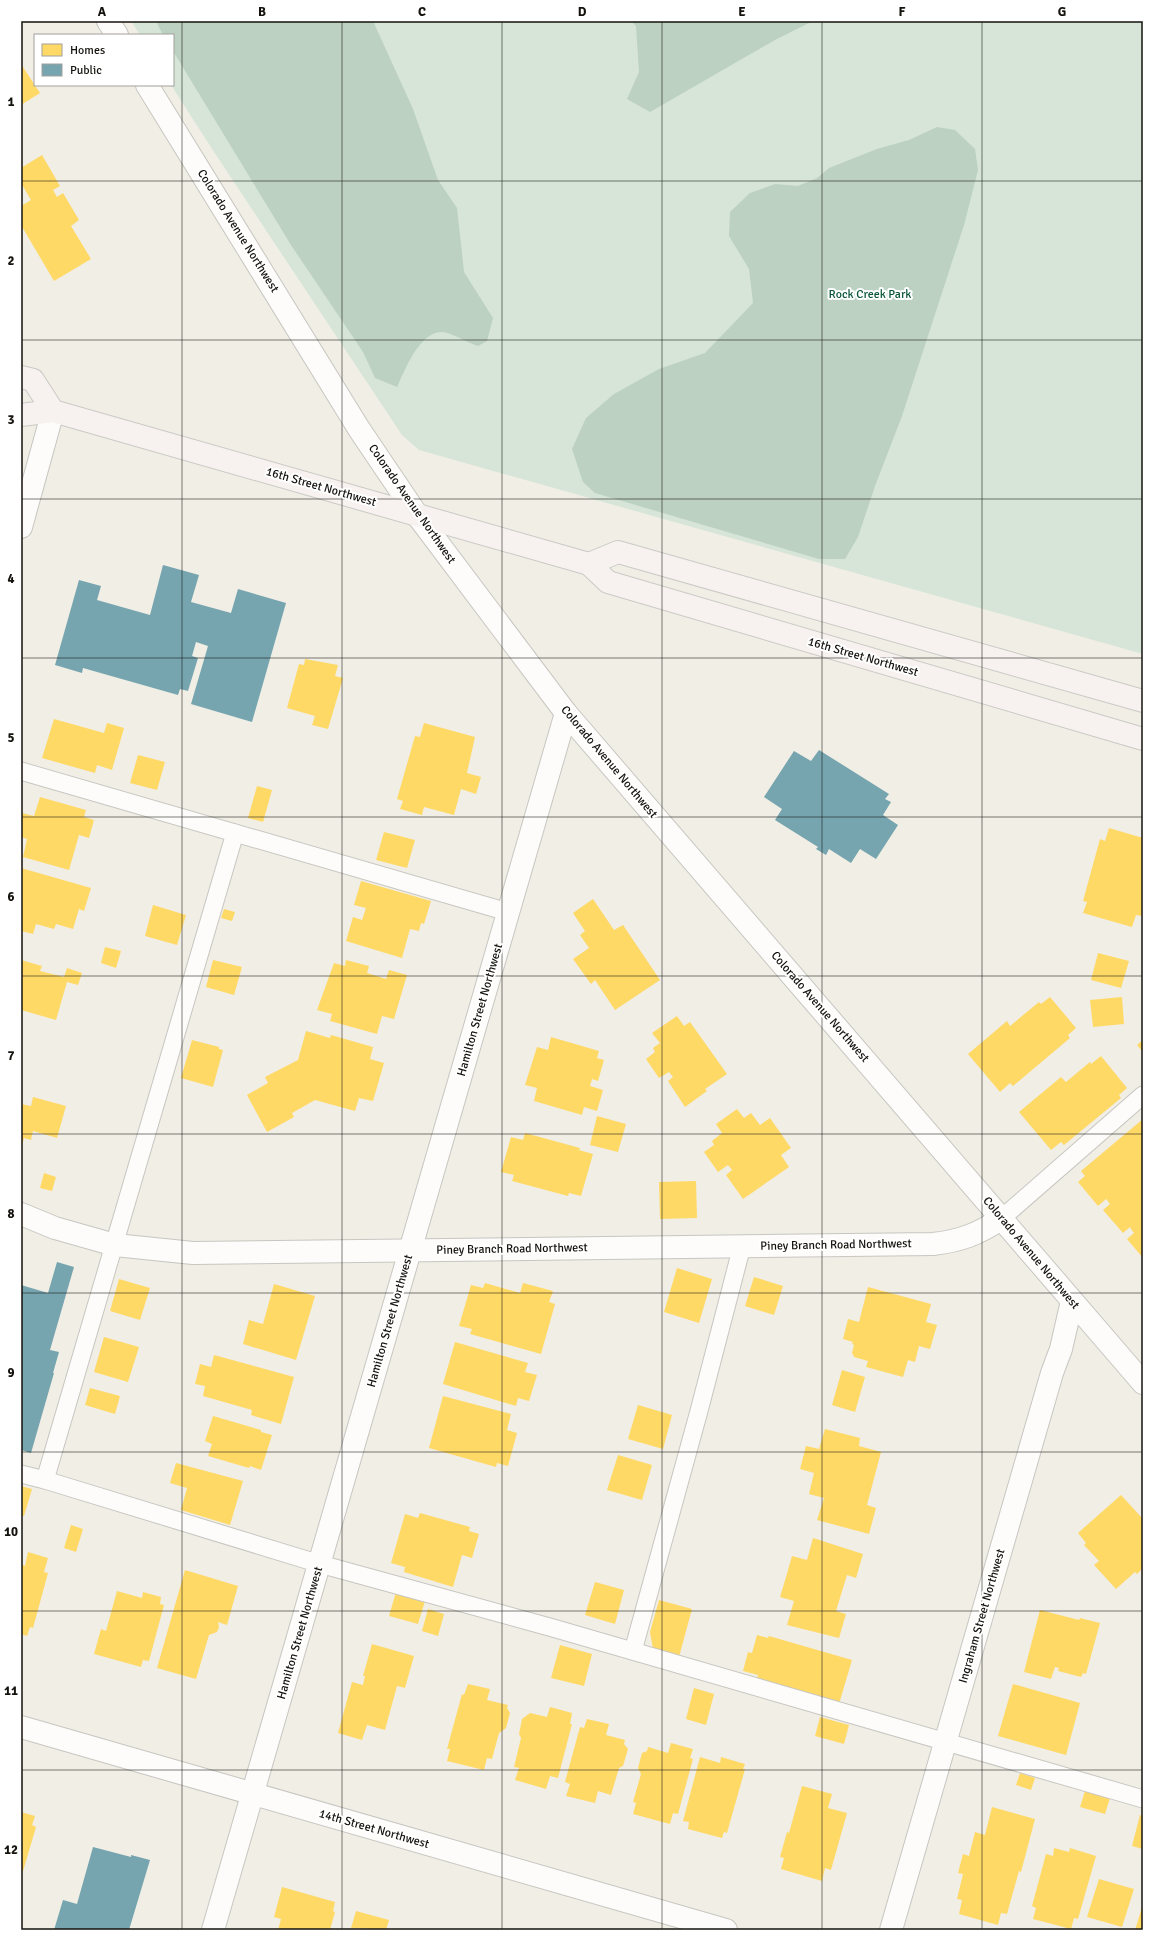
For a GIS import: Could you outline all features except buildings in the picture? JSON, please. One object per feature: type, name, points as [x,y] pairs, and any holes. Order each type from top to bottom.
[{"type":"main road","points":[[21,377],[33,380],[53,411]]},
{"type":"main road","name":"16th Street Northwest","points":[[21,415],[53,411],[589,564],[608,582],[1143,739]]},
{"type":"main road","points":[[589,564],[618,552],[1143,701]]},
{"type":"street","points":[[108,21],[116,34]]},
{"type":"street","name":"Colorado Avenue Northwest","points":[[149,86],[362,433],[417,515],[566,713],[1143,1383]]},
{"type":"street","points":[[21,527],[53,411]]},
{"type":"street","name":"Hamilton Street Northwest","points":[[214,1930],[566,713]]},
{"type":"street","name":"Piney Branch Road Northwest","points":[[21,1214],[55,1228],[115,1245],[193,1253],[948,1243],[976,1235],[1002,1218]]},
{"type":"street","name":"Ingraham Street Northwest","points":[[891,1930],[1052,1373],[1062,1350],[1072,1301]]},
{"type":"street","name":"14th Street Northwest","points":[[21,1727],[726,1930]]},
{"type":"lane","points":[[21,771],[508,912]]},
{"type":"lane","points":[[45,1480],[236,833]]},
{"type":"lane","points":[[1002,1218],[1143,1095]]},
{"type":"lane","points":[[633,1651],[709,1374],[742,1246]]},
{"type":"lane","points":[[21,1474],[320,1564],[946,1740],[1143,1799]]},
{"type":"green space","name":"Rock Creek Park","points":[[131,21],[1143,21],[1143,654],[419,450],[402,435],[172,86],[174,86],[174,34],[139,34]]},
{"type":"green space","points":[[156,21],[373,21],[413,109],[438,180],[457,208],[464,272],[493,318],[487,341],[478,346],[447,333],[435,333],[427,337],[414,352],[397,387],[375,378],[363,352],[291,245],[174,53],[174,34],[162,34]]},
{"type":"green space","points":[[631,21],[813,21],[775,40],[650,112],[627,99],[639,72],[636,26]]},
{"type":"green space","points":[[937,127],[955,130],[975,149],[978,170],[964,225],[902,416],[875,486],[858,537],[845,559],[819,559],[595,493],[583,482],[572,449],[586,418],[614,394],[659,369],[705,353],[753,303],[749,269],[729,236],[730,212],[750,193],[775,184],[798,186],[817,178],[829,168],[877,149],[909,140]]}]
